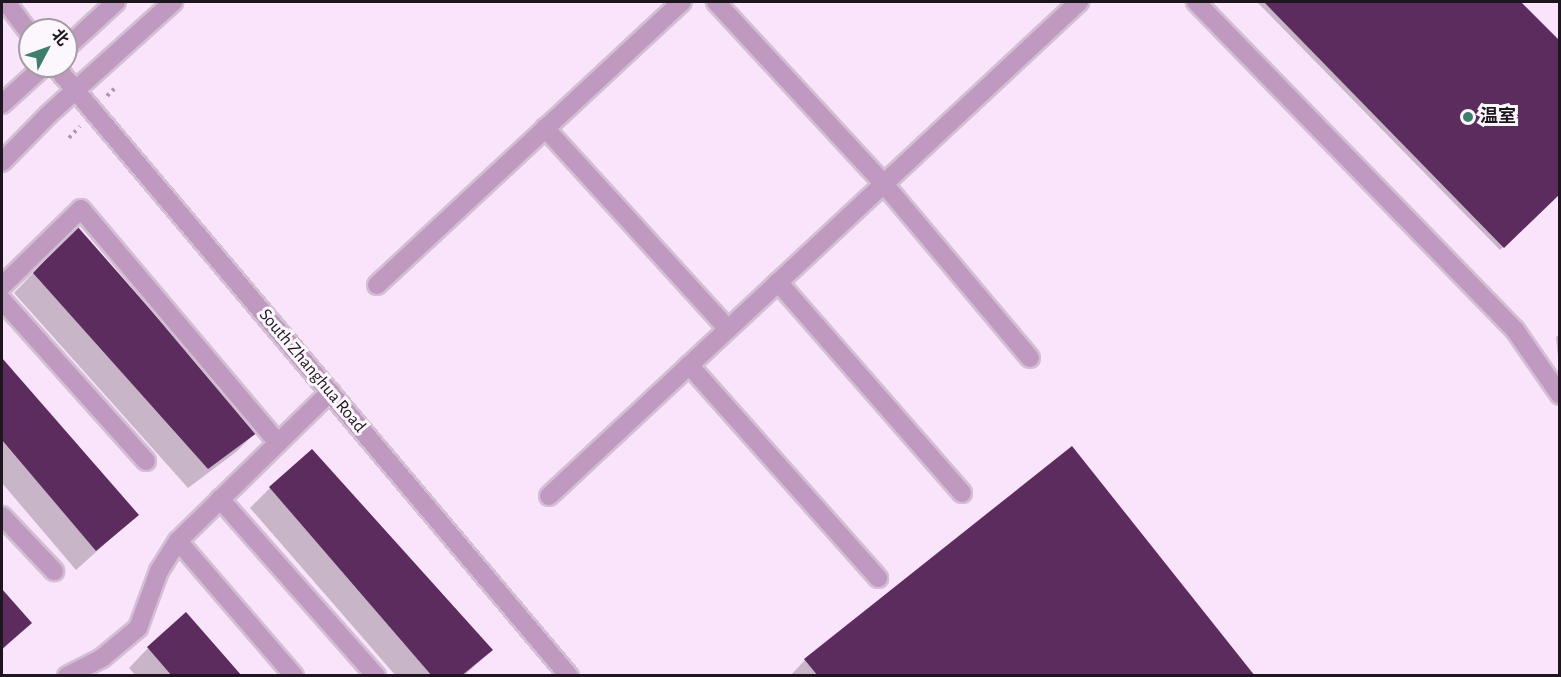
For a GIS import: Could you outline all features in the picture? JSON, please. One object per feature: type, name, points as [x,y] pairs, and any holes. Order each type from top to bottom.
[{"type":"street","points":[[6,2],[18,18]]},
{"type":"street","points":[[78,37],[116,2]]},
{"type":"street","points":[[2,162],[74,92],[173,2]]},
{"type":"street","points":[[377,285],[682,2]]},
{"type":"street","points":[[716,2],[884,184],[1030,358]]},
{"type":"street","points":[[1196,2],[1515,330],[1560,395]]},
{"type":"street","points":[[549,496],[884,184],[1072,4]]},
{"type":"street","points":[[2,104],[31,78]]},
{"type":"street","name":"South Zhanghua Road","points":[[63,78],[569,675]]},
{"type":"street","points":[[545,128],[728,329]]},
{"type":"street","points":[[2,286],[81,209],[278,443]]},
{"type":"street","points":[[778,282],[962,494]]},
{"type":"street","points":[[2,300],[146,461]]},
{"type":"street","points":[[689,365],[878,578]]},
{"type":"street","points":[[67,675],[102,658],[138,628],[159,571],[178,542],[219,499],[330,392]]},
{"type":"street","points":[[219,499],[376,675]]},
{"type":"street","points":[[2,516],[54,571]]},
{"type":"street","points":[[178,542],[294,675]]},
{"type":"building","name":"温室","points":[[1264,2],[1521,2],[1560,41],[1560,194],[1504,248]]},
{"type":"building","points":[[77,226],[258,432],[208,469],[33,273]]},
{"type":"building","points":[[2,358],[139,515],[96,551],[2,440]]},
{"type":"building","points":[[1072,446],[1255,676],[818,676],[804,659]]},
{"type":"building","points":[[312,449],[493,650],[461,676],[432,676],[269,487]]},
{"type":"building","points":[[2,589],[32,623],[2,649]]},
{"type":"building","points":[[186,612],[242,676],[172,676],[147,647]]},
{"type":"place","name":"温室","points":[[1468,117]]}]
